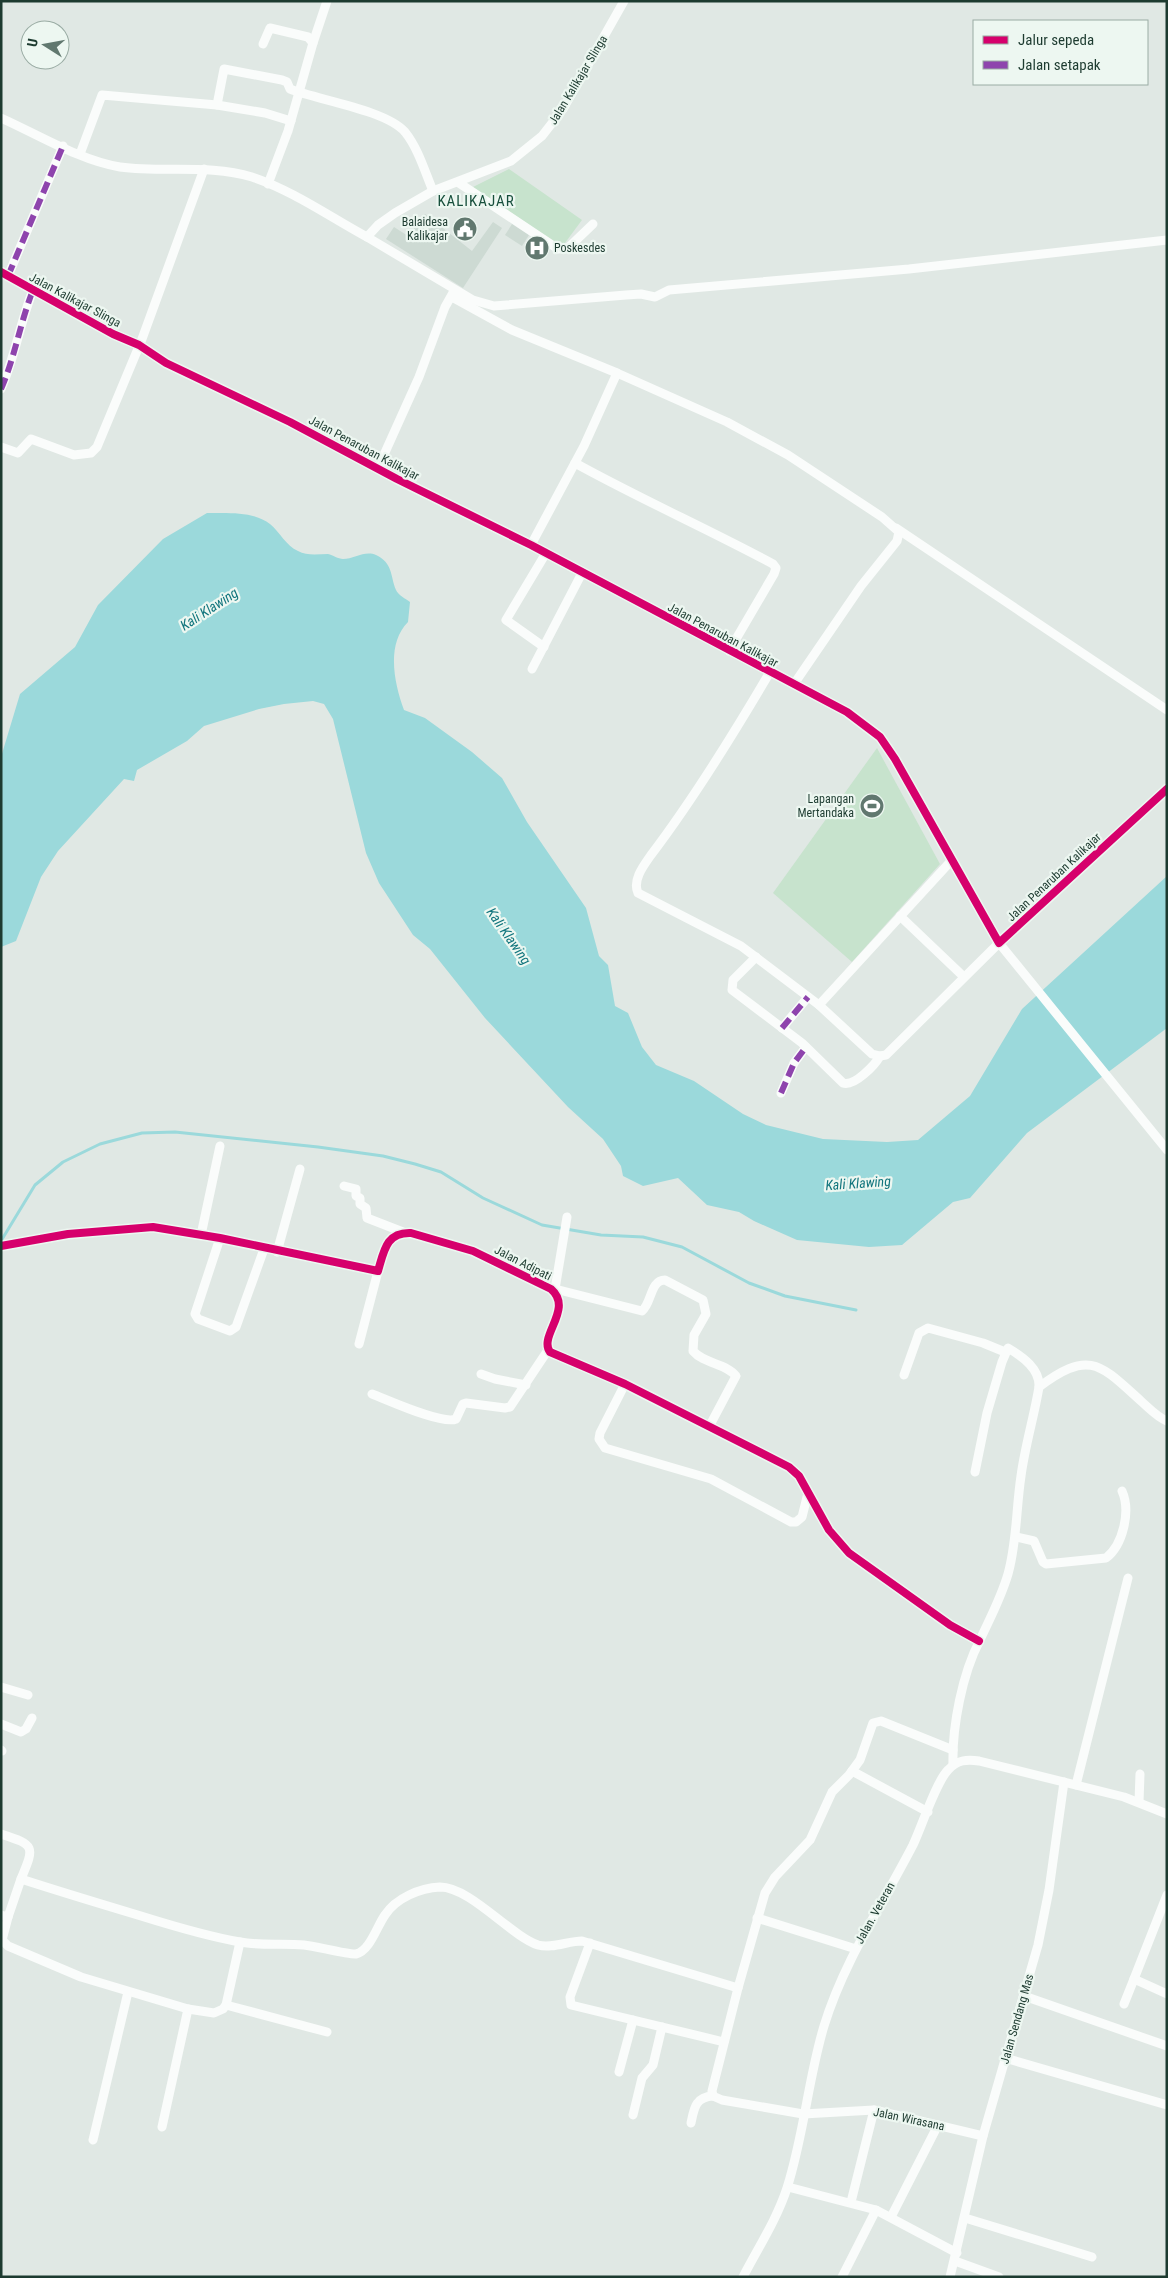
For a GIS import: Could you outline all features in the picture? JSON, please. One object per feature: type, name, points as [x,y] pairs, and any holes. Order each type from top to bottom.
[{"type":"street","points":[[268,184],[291,121],[313,43],[328,1]]},
{"type":"street","name":"Jalan Kalikajar Slinga","points":[[367,237],[378,225],[395,213],[433,191],[459,183],[511,161],[542,136],[563,109],[624,1]]},
{"type":"street","points":[[263,44],[270,28],[308,36],[313,43]]},
{"type":"street","points":[[217,105],[224,69],[282,80],[287,82],[290,89],[351,106],[394,123],[405,132],[433,191]]},
{"type":"street","points":[[80,154],[102,95],[217,105],[265,113],[291,121]]},
{"type":"street","points":[[1,118],[80,154],[107,164],[135,169],[238,174],[268,184],[367,237],[512,330],[689,403],[788,455],[1167,710]]},
{"type":"street","points":[[5,274],[63,146]]},
{"type":"street","points":[[1,448],[18,453],[31,439],[74,454],[91,453],[97,447],[139,345],[204,171]]},
{"type":"street","points":[[459,183],[558,249],[568,248],[593,224]]},
{"type":"street","points":[[454,293],[494,306],[641,294],[655,297],[669,290],[908,269],[1167,240]]},
{"type":"street","name":"Jalan Kalikajar Slinga","points":[[5,274],[113,334],[139,345]]},
{"type":"street","points":[[1,389],[12,360],[22,319],[33,290]]},
{"type":"street","points":[[378,468],[419,377],[445,307],[454,293]]},
{"type":"street","name":"Jalan Penaruban Kalikajar","points":[[139,345],[166,363],[290,422],[531,545],[847,712],[880,737],[895,759],[999,943],[1167,789]]},
{"type":"street","points":[[531,545],[575,463],[617,373]]},
{"type":"street","points":[[575,463],[773,564],[776,568],[774,574],[729,651]]},
{"type":"street","points":[[794,684],[861,586],[896,541],[899,536],[896,528]]},
{"type":"street","points":[[544,647],[506,620],[546,553]]},
{"type":"street","points":[[532,669],[582,573]]},
{"type":"street","points":[[770,672],[687,808],[645,864],[636,888],[643,896],[729,939],[756,957],[819,1005],[872,1054],[880,1056],[886,1055],[999,943],[1112,1085],[1167,1150]]},
{"type":"street","points":[[819,1005],[951,861]]},
{"type":"street","points":[[900,916],[964,977]]},
{"type":"street","points":[[756,957],[733,980],[732,990],[806,1047],[846,1084],[872,1068],[880,1056]]},
{"type":"street","points":[[782,1028],[808,997]]},
{"type":"street","points":[[781,1093],[794,1063],[806,1047]]},
{"type":"street","points":[[200,1234],[220,1146]]},
{"type":"street","points":[[277,1252],[300,1169]]},
{"type":"street","name":"Jalan Adipati","points":[[344,1186],[356,1189],[356,1196],[360,1198],[360,1204],[366,1208],[367,1218],[403,1232],[473,1252],[553,1289],[558,1298],[559,1305],[547,1345],[548,1350]]},
{"type":"street","points":[[567,1217],[553,1289],[642,1310],[659,1281],[666,1280],[702,1300],[706,1314],[694,1335],[693,1351],[702,1359],[732,1371],[736,1376],[709,1427]]},
{"type":"street","points":[[1,1246],[68,1234],[153,1227],[200,1234],[277,1252],[378,1271]]},
{"type":"street","points":[[359,1344],[378,1271],[390,1240],[396,1234],[403,1232]]},
{"type":"street","points":[[220,1238],[195,1314],[198,1319],[230,1331],[236,1327],[264,1249]]},
{"type":"street","points":[[904,1375],[919,1333],[928,1328],[983,1343],[1005,1352]]},
{"type":"street","points":[[975,1472],[987,1413],[1005,1352],[1009,1349],[1035,1369],[1040,1377],[1039,1387],[1021,1475],[1016,1536],[1001,1597],[979,1641],[960,1706],[953,1750],[954,1765],[965,1760],[979,1761],[1139,1802],[1167,1814]]},
{"type":"street","points":[[372,1394],[415,1411],[453,1421],[456,1420],[463,1404],[466,1403],[504,1408],[510,1407],[548,1350],[625,1384],[789,1467],[799,1476],[829,1530],[849,1552],[950,1625],[979,1641]]},
{"type":"street","points":[[1039,1387],[1067,1368],[1090,1365],[1107,1371],[1154,1414],[1167,1421]]},
{"type":"street","points":[[481,1374],[495,1379],[526,1385]]},
{"type":"street","points":[[625,1384],[600,1433],[599,1440],[605,1448],[711,1479],[791,1522],[796,1522],[802,1517],[808,1493]]},
{"type":"street","points":[[1016,1536],[1034,1540],[1043,1562],[1046,1564],[1106,1558],[1117,1544],[1123,1528],[1126,1502],[1122,1491]]},
{"type":"street","points":[[1076,1785],[1128,1578]]},
{"type":"street","points":[[1,1686],[28,1695]]},
{"type":"street","points":[[1,1724],[21,1732],[26,1729],[32,1718]]},
{"type":"street","points":[[691,2123],[696,2103],[700,2098],[713,2096],[713,2086],[738,1988],[757,1918],[769,1884],[810,1840],[832,1792],[860,1760],[871,1726],[878,1720],[953,1750]]},
{"type":"street","name":"Jalan. Veteran","points":[[744,2277],[780,2207],[788,2186],[824,2025],[856,1948],[912,1846],[941,1780],[954,1765]]},
{"type":"street","points":[[852,1771],[928,1812]]},
{"type":"street","points":[[1139,1802],[1140,1774]]},
{"type":"street","name":"Jalan Sendang Mas","points":[[950,2277],[984,2136],[1038,1945],[1050,1890],[1064,1782]]},
{"type":"street","points":[[1,1834],[21,1840],[31,1850],[31,1857],[5,1916],[2,1940],[8,1946],[81,1977],[128,1992],[214,2013],[223,2009],[226,2005],[240,1942]]},
{"type":"street","points":[[21,1878],[164,1923],[240,1942],[266,1945],[302,1944],[358,1954],[369,1942],[391,1907],[418,1891],[444,1887],[454,1890],[484,1908],[536,1944],[551,1946],[575,1941],[590,1943],[738,1988]]},
{"type":"street","points":[[1124,2004],[1167,1895]]},
{"type":"street","points":[[757,1918],[856,1948]]},
{"type":"street","points":[[590,1943],[570,1997],[570,2003],[574,2006],[724,2042]]},
{"type":"street","points":[[1134,1979],[1167,1994]]},
{"type":"street","points":[[93,2140],[128,1992]]},
{"type":"street","points":[[1024,1996],[1167,2046]]},
{"type":"street","points":[[226,2005],[327,2032]]},
{"type":"street","points":[[162,2127],[188,2008]]},
{"type":"street","points":[[619,2072],[633,2020]]},
{"type":"street","points":[[633,2115],[642,2078],[653,2065],[662,2027]]},
{"type":"street","points":[[1005,2058],[1167,2105]]},
{"type":"street","name":"Jalan Wirasana","points":[[713,2096],[722,2100],[803,2114],[874,2110],[984,2136]]},
{"type":"street","points":[[851,2202],[874,2110]]},
{"type":"street","points":[[891,2217],[938,2125]]},
{"type":"street","points":[[788,2186],[876,2210],[891,2217],[956,2257],[999,2277]]},
{"type":"street","points":[[842,2277],[876,2210]]},
{"type":"street","points":[[965,2218],[1092,2257]]},
{"type":"shaded area","points":[[425,214],[472,251],[493,222],[502,228],[463,288],[386,239],[394,227],[408,236]]},
{"type":"shaded area","points":[[512,224],[529,235],[522,246],[505,235]]},
{"type":"green space","points":[[509,169],[582,220],[562,247],[473,187]]},
{"type":"green space","name":"Lapangan Mertandaka","points":[[877,748],[940,864],[852,962],[773,893]]},
{"type":"water","name":"Kali Klawing","points":[[207,513],[240,514],[264,520],[274,527],[290,546],[305,554],[328,554],[343,559],[372,554],[385,562],[390,570],[397,592],[410,602],[408,622],[401,631],[394,652],[397,688],[404,710],[425,718],[472,752],[502,778],[527,822],[586,908],[599,956],[608,965],[615,1006],[628,1013],[642,1047],[656,1065],[694,1081],[743,1114],[766,1125],[823,1139],[887,1142],[918,1140],[970,1096],[1022,1009],[1167,876],[1167,1028],[1027,1133],[970,1198],[953,1202],[902,1245],[869,1247],[797,1240],[754,1221],[739,1212],[707,1205],[678,1178],[643,1186],[623,1176],[621,1166],[603,1139],[568,1107],[485,1018],[430,949],[413,935],[379,883],[366,853],[333,719],[324,704],[313,701],[259,709],[204,726],[187,741],[137,770],[134,781],[124,779],[58,851],[41,877],[16,941],[1,947],[1,757],[20,694],[75,647],[98,605],[163,539]]},
{"type":"waterway","points":[[1,1241],[35,1185],[63,1162],[100,1144],[142,1133],[175,1132],[318,1147],[383,1156],[415,1164],[441,1172],[483,1198],[542,1225],[601,1235],[643,1237],[682,1247],[749,1283],[785,1296],[856,1310]]},
{"type":"marked path","points":[[8,276],[63,146]]},
{"type":"marked path","points":[[1,389],[33,290]]},
{"type":"marked path","points":[[782,1028],[808,997]]},
{"type":"marked path","points":[[781,1093],[794,1063],[806,1047]]},
{"type":"cycle path","points":[[1,272],[113,334],[139,345],[166,363],[290,422],[397,479],[531,545],[847,712],[880,737],[895,759],[999,943],[1167,789]]},
{"type":"cycle path","points":[[1,1246],[68,1234],[153,1227],[220,1238],[378,1271],[387,1244],[391,1239],[403,1234],[411,1233],[473,1251],[551,1289],[557,1297],[559,1305],[558,1314],[548,1338],[550,1352],[625,1384],[789,1467],[799,1476],[829,1530],[849,1553],[950,1625],[979,1641]]},
{"type":"place","name":"Balaidesa Kalikajar","points":[[465,229]]},
{"type":"place","name":"Poskesdes","points":[[537,248]]},
{"type":"place","name":"Lapangan Mertandaka","points":[[872,806]]},
{"type":"district","name":"KALIKAJAR","points":[[476,201]]}]
